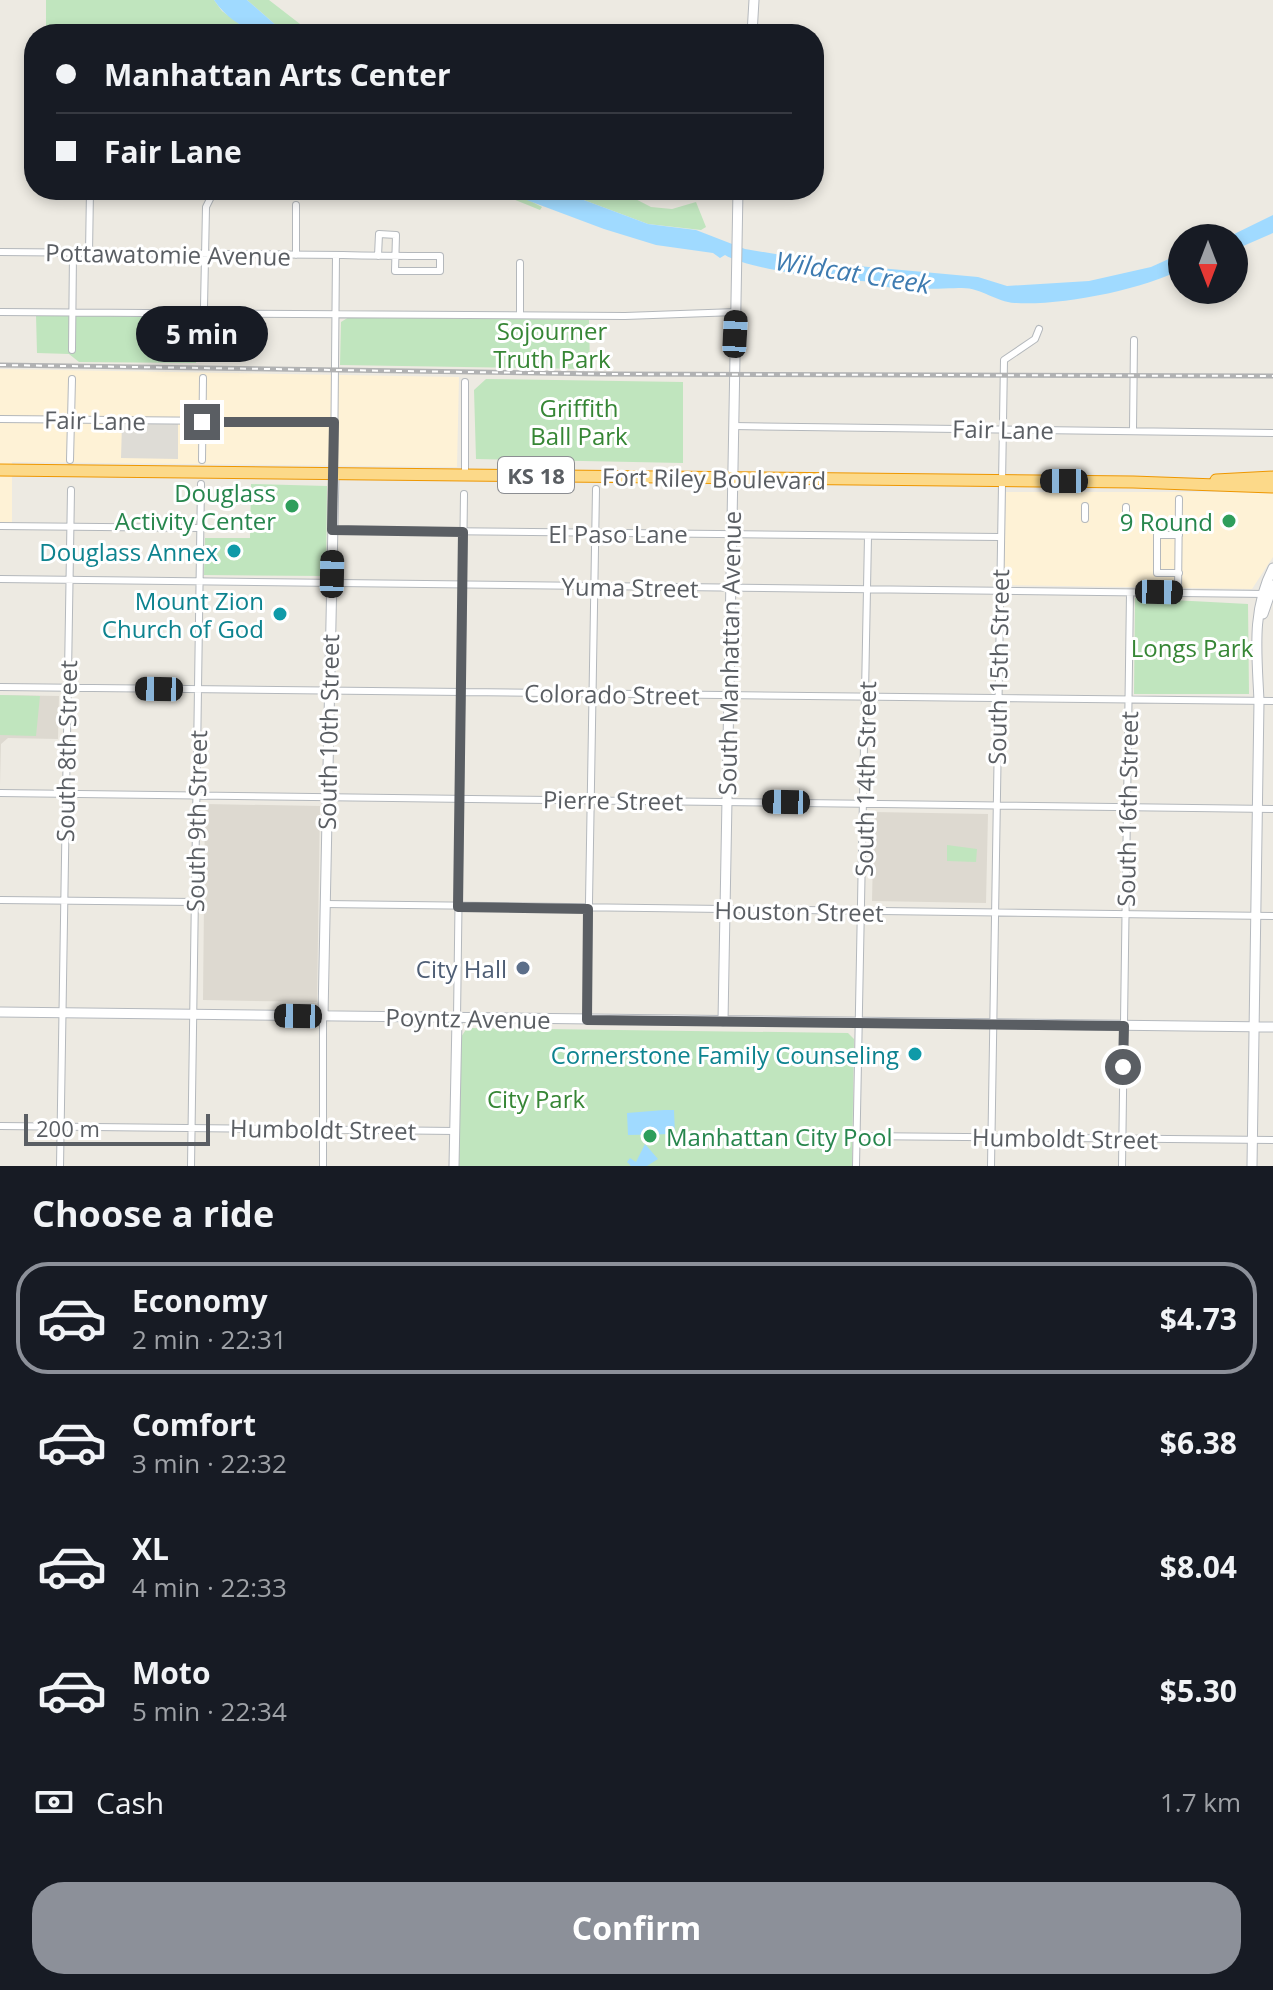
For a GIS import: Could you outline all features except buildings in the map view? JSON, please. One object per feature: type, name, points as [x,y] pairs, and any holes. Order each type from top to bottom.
[{"type":"highway","name":"Fort Riley Boulevard","points":[[0,470],[1187,483],[1273,487]]},
{"type":"highway","name":"Fort Riley Boulevard","points":[[1187,483],[1273,477]]},
{"type":"street","points":[[753,24],[754,0]]},
{"type":"street","points":[[89,253],[90,200]]},
{"type":"street","points":[[203,357],[206,207],[210,200]]},
{"type":"street","name":"South Manhattan Avenue","points":[[723,1021],[737,200]]},
{"type":"street","points":[[296,205],[296,255]]},
{"type":"street","points":[[378,256],[379,234],[396,235],[395,256]]},
{"type":"street","name":"Pottawatomie Avenue","points":[[0,252],[440,256],[440,271],[395,271],[395,256]]},
{"type":"street","points":[[72,350],[73,253]]},
{"type":"street","name":"South 10th Street","points":[[323,1016],[336,255]]},
{"type":"street","points":[[520,263],[520,315]]},
{"type":"street","points":[[0,312],[520,315],[736,312]]},
{"type":"street","name":"South 15th Street","points":[[991,1166],[1004,360],[1035,339],[1039,329]]},
{"type":"street","points":[[1133,430],[1134,340]]},
{"type":"street","points":[[202,460],[203,378]]},
{"type":"street","points":[[70,460],[72,379]]},
{"type":"street","points":[[465,382],[465,474]]},
{"type":"street","name":"Fair Lane","points":[[0,419],[334,422]]},
{"type":"street","name":"Fair Lane","points":[[733,426],[1273,433]]},
{"type":"street","name":"South 9th Street","points":[[191,1166],[201,484]]},
{"type":"street","points":[[587,1020],[596,489]]},
{"type":"street","name":"South 8th Street","points":[[60,1166],[71,490]]},
{"type":"street","points":[[454,1166],[464,494]]},
{"type":"street","points":[[1178,593],[1179,499]]},
{"type":"street","points":[[1085,506],[1085,519]]},
{"type":"street","points":[[1126,507],[1126,520]]},
{"type":"street","points":[[0,526],[201,528]]},
{"type":"street","name":"El Paso Lane","points":[[332,530],[999,537]]},
{"type":"street","points":[[1179,535],[1157,535],[1157,573],[1179,573]]},
{"type":"street","name":"South 14th Street","points":[[856,1166],[868,536]]},
{"type":"street","points":[[1252,1166],[1259,701],[1257,645],[1273,568]]},
{"type":"street","name":"Yuma Street","points":[[0,579],[1130,593],[1269,592]]},
{"type":"street","name":"South 16th Street","points":[[1122,1166],[1130,593]]},
{"type":"street","name":"Colorado Street","points":[[0,687],[1273,701]]},
{"type":"street","name":"Pierre Street","points":[[0,793],[1273,809]]},
{"type":"street","points":[[0,900],[195,902]]},
{"type":"street","name":"Houston Street","points":[[325,904],[1273,916]]},
{"type":"street","name":"Poyntz Avenue","points":[[0,1012],[1273,1027]]},
{"type":"street","points":[[323,1016],[323,1166]]},
{"type":"street","name":"Humboldt Street","points":[[0,1126],[455,1131]]},
{"type":"street","name":"Humboldt Street","points":[[858,1136],[1273,1140]]},
{"type":"shaded area","points":[[0,369],[459,377],[457,467],[12,462],[12,524],[0,524]]},
{"type":"shaded area","points":[[122,424],[178,424],[178,459],[121,458]]},
{"type":"shaded area","points":[[1006,492],[1273,492],[1273,557],[1252,589],[1004,585]]},
{"type":"shaded area","points":[[0,695],[59,696],[58,739],[8,738],[1,744],[0,785]]},
{"type":"shaded area","points":[[205,804],[320,806],[317,1002],[203,1000]]},
{"type":"shaded area","points":[[874,812],[988,814],[986,903],[872,901]]},
{"type":"green space","points":[[46,0],[214,0],[222,11],[240,24],[46,24]]},
{"type":"green space","points":[[247,0],[269,0],[300,24],[275,24]]},
{"type":"green space","points":[[516,200],[528,200],[542,207],[540,210]]},
{"type":"green space","points":[[584,200],[637,200],[651,207],[672,209],[696,202],[706,227],[701,230],[648,224]]},
{"type":"green space","points":[[36,315],[197,316],[196,363],[79,362],[69,354],[37,353]]},
{"type":"green space","name":"Sojourner Truth Park","points":[[349,317],[589,320],[590,369],[340,365],[341,322]]},
{"type":"green space","name":"Griffith Ball Park","points":[[486,379],[683,382],[683,463],[476,459],[474,390]]},
{"type":"green space","points":[[251,484],[327,486],[326,576],[204,575],[205,538],[250,538]]},
{"type":"green space","name":"Longs Park","points":[[1135,598],[1248,604],[1249,694],[1134,694]]},
{"type":"green space","points":[[0,695],[40,696],[36,736],[0,735]]},
{"type":"green space","points":[[947,845],[977,849],[976,862],[947,861]]},
{"type":"green space","name":"City Park","points":[[467,1028],[848,1033],[854,1039],[852,1166],[459,1166],[461,1037]]},
{"type":"water","points":[[214,0],[247,0],[275,24],[239,24]]},
{"type":"water","name":"Wildcat Creek","points":[[527,200],[584,200],[648,224],[696,230],[745,249],[836,264],[978,277],[1007,286],[1089,281],[1151,267],[1168,259],[1168,276],[1100,295],[1054,302],[1015,303],[969,289],[888,287],[871,281],[796,274],[753,265],[725,255],[720,258],[713,253],[656,245]]},
{"type":"water","points":[[1273,215],[1273,233],[1248,244],[1248,227]]},
{"type":"water","points":[[674,1110],[675,1134],[628,1135],[627,1113]]},
{"type":"water","points":[[645,1144],[658,1159],[647,1166],[631,1166],[627,1162],[630,1158],[636,1162]]},
{"type":"railway","points":[[0,365],[603,374],[1273,376]]},
{"type":"place","name":"Douglass Activity Center","points":[[292,506]]},
{"type":"place","name":"9 Round","points":[[1229,521]]},
{"type":"place","name":"Douglass Annex","points":[[234,551]]},
{"type":"place","name":"Mount Zion Church of God","points":[[280,614]]},
{"type":"place","name":"City Hall","points":[[523,968]]},
{"type":"place","name":"Cornerstone Family Counseling","points":[[915,1054]]},
{"type":"place","name":"Manhattan City Pool","points":[[650,1136]]},
{"type":"route","points":[[202,422],[334,422],[332,530],[463,532],[458,907],[588,909],[587,1020],[1124,1026],[1123,1067]]}]
